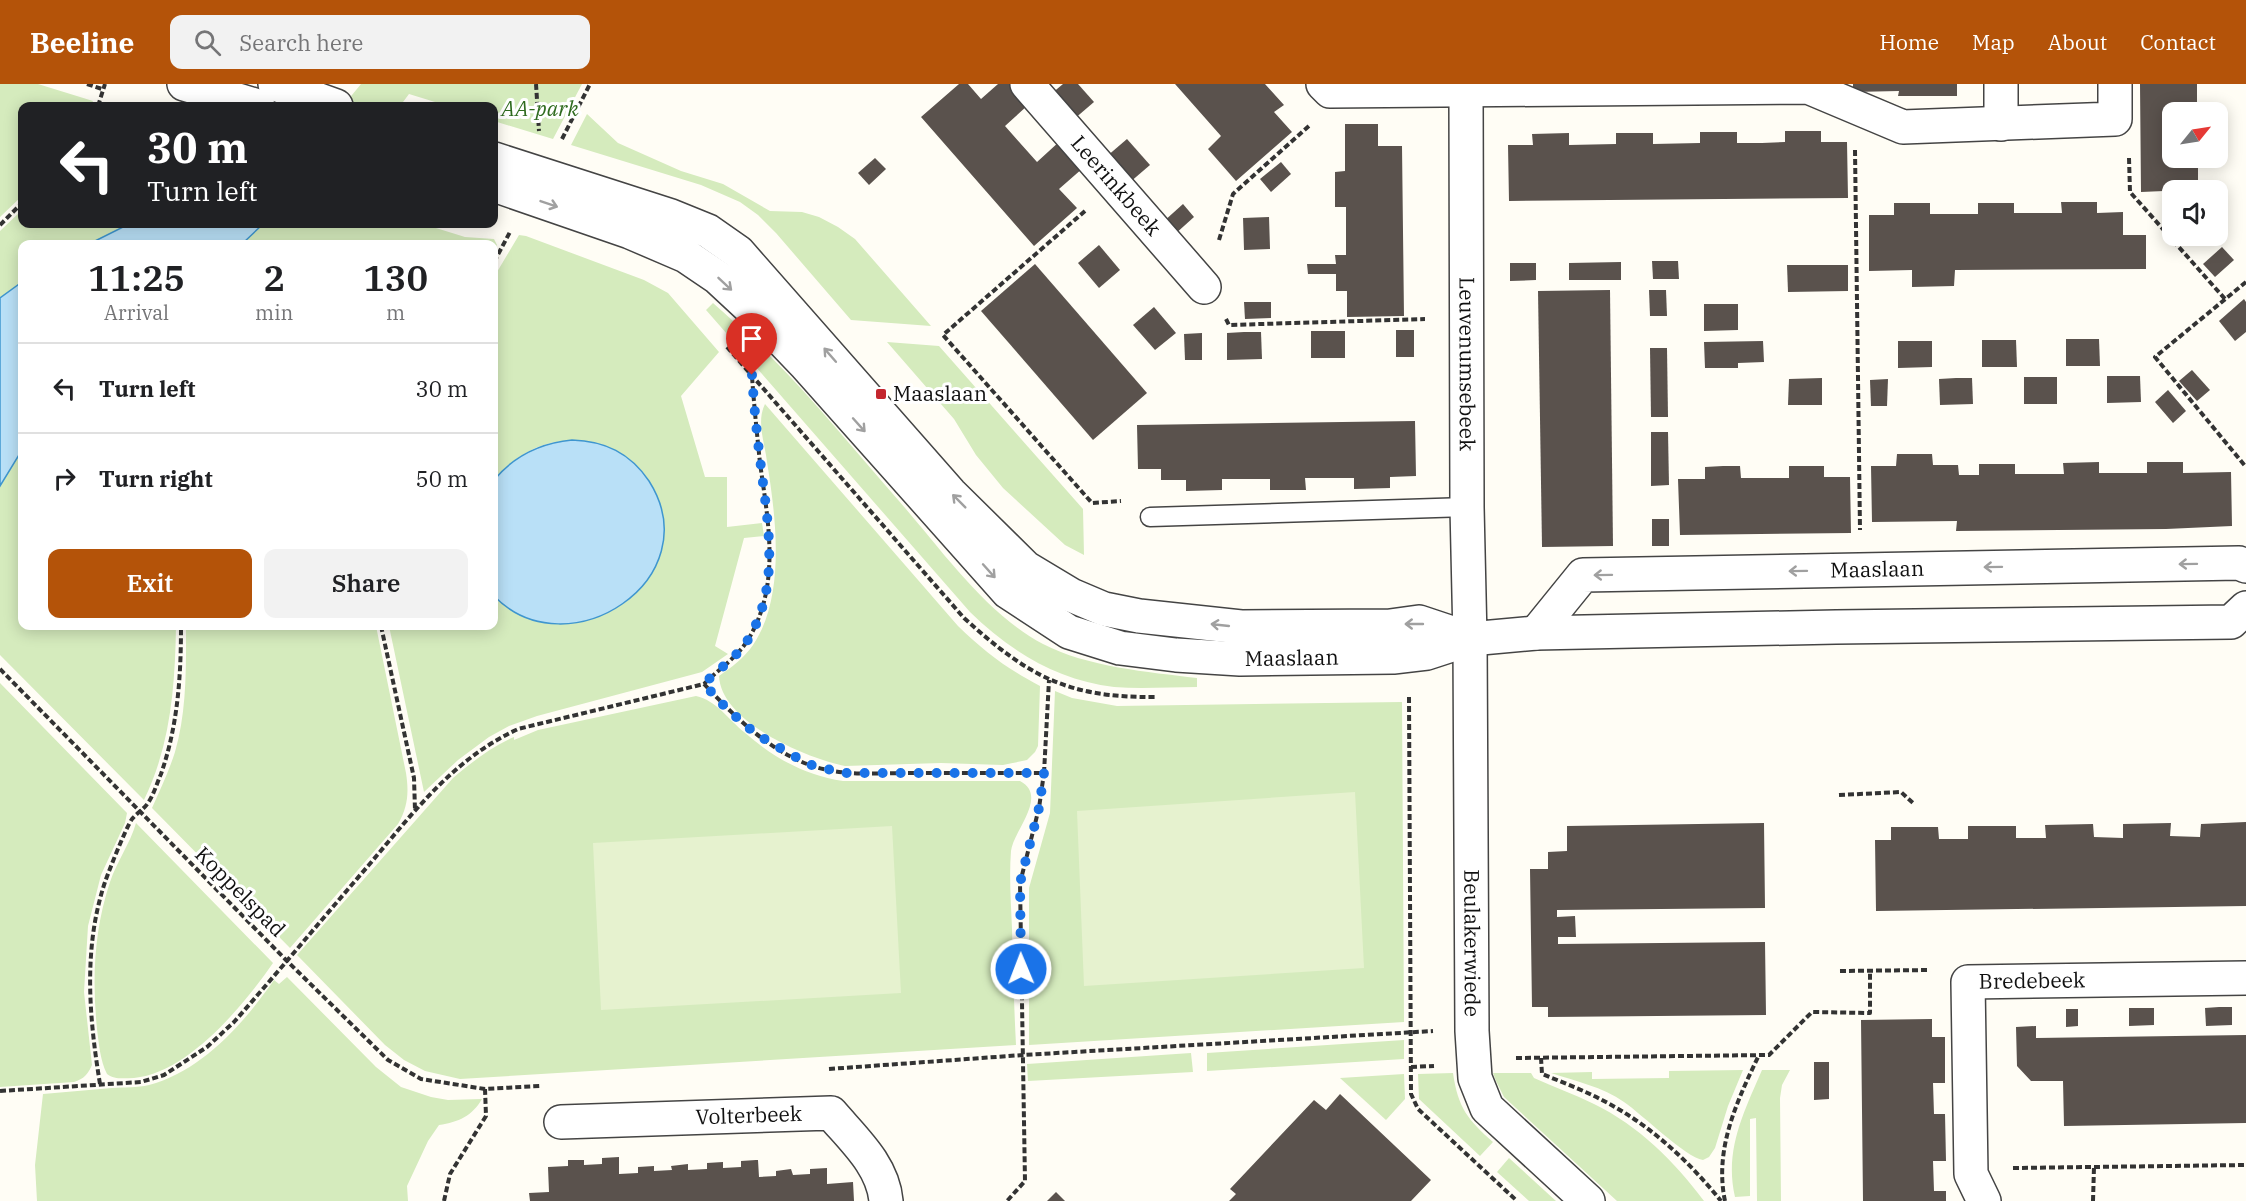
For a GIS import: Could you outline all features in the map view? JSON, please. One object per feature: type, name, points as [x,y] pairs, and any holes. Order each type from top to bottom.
[{"type":"street","points":[[184,84],[242,102]]},
{"type":"street","points":[[275,84],[325,102]]},
{"type":"street","name":"Leerinkbeek","points":[[1027,84],[1204,287]]},
{"type":"street","points":[[2001,84],[2001,124]]},
{"type":"street","points":[[1326,87],[1466,90],[1808,87],[1904,127],[2115,119],[2115,84]]},
{"type":"street","name":"Leuvenumsebeek","points":[[1466,90],[1467,507],[1470,639]]},
{"type":"street","name":"Maaslaan","points":[[498,160],[680,220],[708,231],[738,252],[950,493],[1026,567],[1071,595],[1104,609],[1162,619],[1241,627],[1390,626],[1419,622],[1470,639]]},
{"type":"street","name":"Maaslaan","points":[[498,186],[630,232],[686,256],[717,277],[805,364],[1008,592],[1069,632],[1120,648],[1176,655],[1240,659],[1393,657],[1427,653],[1470,639],[1536,633],[2241,623]]},
{"type":"street","name":"Maaslaan","points":[[1536,633],[1583,575],[2238,563],[2246,566]]},
{"type":"street","name":"Beulakerwiede","points":[[1470,639],[1475,1078],[1488,1108],[1588,1201]]},
{"type":"street","name":"Bredebeek","points":[[1977,1187],[1968,982],[2246,978]]},
{"type":"street","name":"Volterbeek","points":[[561,1122],[831,1113],[872,1160],[885,1189],[886,1201]]},
{"type":"lane","points":[[1150,518],[1467,507]]},
{"type":"path","points":[[87,84],[104,86],[99,102]]},
{"type":"path","points":[[536,84],[539,137]]},
{"type":"path","points":[[561,141],[590,84]]},
{"type":"path","points":[[1326,87],[1316,120],[1233,194],[1204,287],[1229,325],[1468,318]]},
{"type":"path","points":[[1855,106],[1861,570]]},
{"type":"path","points":[[2115,119],[2129,140],[2130,192],[2225,299]]},
{"type":"path","points":[[1114,185],[943,336],[1092,503],[1130,500],[1150,518]]},
{"type":"path","points":[[0,225],[18,207]]},
{"type":"path","points":[[2246,282],[2155,357],[2246,467]]},
{"type":"path","points":[[0,1091],[141,1082],[164,1075],[207,1047],[234,1022],[415,811],[449,774],[473,754],[518,729],[704,684],[736,655],[748,640],[760,616],[768,589],[770,536],[752,375]]},
{"type":"path","points":[[100,1084],[92,1035],[90,996],[93,928],[105,882],[132,819],[148,804],[158,783],[175,725],[181,630]]},
{"type":"path","points":[[382,630],[414,778],[415,811]]},
{"type":"path","name":"Koppelspad","points":[[0,669],[139,812],[388,1060],[421,1080],[485,1089],[543,1086]]},
{"type":"path","points":[[1007,1201],[1025,1181],[1020,883],[1039,808],[1044,773],[1049,680]]},
{"type":"path","points":[[704,684],[727,709],[756,734],[808,764],[843,773],[1044,773]]},
{"type":"path","points":[[1409,693],[1411,1094],[1418,1109],[1517,1201]]},
{"type":"path","points":[[1839,795],[1900,792],[1913,803]]},
{"type":"path","points":[[1840,971],[1934,970],[1968,982]]},
{"type":"path","points":[[821,1070],[1023,1055],[1410,1032],[1541,1058],[1769,1055],[1812,1012],[1870,1013],[1870,971]]},
{"type":"path","points":[[1411,1067],[1473,1046]]},
{"type":"path","points":[[1723,1201],[1722,1159],[1729,1127],[1739,1096],[1759,1055]]},
{"type":"path","points":[[1541,1058],[1542,1074],[1601,1099],[1633,1118],[1699,1173],[1723,1201]]},
{"type":"path","points":[[444,1201],[450,1174],[486,1116],[485,1089]]},
{"type":"path","points":[[1977,1187],[2010,1168],[2246,1165]]},
{"type":"path","points":[[2093,1201],[2094,1167]]},
{"type":"green space","points":[[0,84],[38,84],[93,101],[18,102],[18,200],[0,217]]},
{"type":"green space","name":"AA-park","points":[[361,84],[582,84],[553,139],[498,122],[498,102],[435,102],[409,94],[403,102],[346,102]]},
{"type":"green space","points":[[587,114],[618,143],[681,171],[723,184],[770,211],[802,212],[819,217],[838,227],[855,239],[931,326],[851,320],[776,233],[758,215],[740,202],[701,185],[571,145]]},
{"type":"green space","points":[[18,214],[18,228],[121,228],[97,240],[18,240],[18,285],[0,298],[0,231]]},
{"type":"green space","points":[[259,228],[436,228],[465,237],[494,240],[246,240]]},
{"type":"green space","points":[[519,235],[644,280],[668,293],[719,352],[681,396],[705,477],[727,477],[727,527],[762,523],[764,536],[744,538],[715,646],[728,654],[702,672],[537,716],[509,726],[489,737],[458,760],[424,792],[390,630],[498,630],[498,600],[514,611],[538,620],[563,623],[587,620],[623,604],[647,579],[660,550],[662,518],[654,489],[635,464],[606,447],[568,441],[547,444],[527,452],[498,475],[498,270]]},
{"type":"green space","points":[[713,303],[803,390],[965,579],[983,598],[1022,631],[1043,644],[1079,658],[1118,667],[1197,678],[1197,687],[1124,688],[1093,683],[1073,678],[1036,662],[1001,639],[970,612],[706,310]]},
{"type":"green space","points":[[887,342],[939,346],[1083,509],[1084,555],[1065,545],[1003,488],[976,455],[954,419]]},
{"type":"green space","points":[[765,404],[958,626],[997,659],[1040,686],[1038,746],[1027,760],[1003,765],[941,763],[845,766],[828,762],[789,746],[749,723],[734,708],[723,693],[719,676],[738,662],[753,645],[763,625],[774,580],[776,556],[773,507],[761,425]]},
{"type":"green space","points":[[18,457],[18,630],[176,630],[173,693],[166,736],[144,800],[0,655],[0,486]]},
{"type":"green space","points":[[186,630],[377,630],[406,773],[406,805],[398,824],[290,948],[152,808],[170,766],[179,736],[185,689]]},
{"type":"green space","points":[[0,683],[127,813],[125,823],[101,875],[88,926],[84,992],[92,1065],[85,1076],[74,1082],[0,1087]]},
{"type":"green space","points":[[1055,691],[1072,698],[1117,706],[1402,702],[1404,1022],[1029,1045],[1029,888],[1050,813]]},
{"type":"green space","points":[[696,696],[716,706],[755,741],[778,757],[802,770],[829,778],[843,781],[1020,781],[1028,787],[1031,795],[1030,804],[1013,843],[1010,861],[1016,1045],[460,1079],[425,1071],[404,1060],[385,1045],[297,955],[453,778],[490,750],[514,737],[514,740],[538,730]]},
{"type":"green space","points":[[1355,792],[1364,968],[1084,986],[1077,811]]},
{"type":"green space","points":[[136,823],[273,963],[231,1017],[194,1050],[174,1064],[154,1073],[134,1078],[120,1078],[107,1074],[100,1052],[95,1010],[96,955],[101,918],[110,882]]},
{"type":"green space","points":[[892,826],[901,993],[601,1010],[593,843]]},
{"type":"green space","points":[[287,977],[376,1067],[401,1087],[448,1100],[482,1099],[474,1110],[464,1117],[439,1125],[428,1141],[407,1186],[408,1201],[37,1201],[35,1165],[43,1094],[140,1087],[187,1069],[204,1057],[235,1028],[274,980],[279,984]]},
{"type":"green space","points":[[1404,1040],[1404,1059],[1207,1071],[1207,1053]]},
{"type":"green space","points":[[1191,1053],[1193,1072],[1028,1081],[1027,1064]]},
{"type":"green space","points":[[1743,1070],[1728,1106],[1715,1148],[1709,1157],[1703,1160],[1686,1152],[1616,1097],[1589,1085],[1551,1073],[1592,1072],[1592,1079],[1669,1078],[1669,1071]]},
{"type":"green space","points":[[1762,1070],[1790,1070],[1782,1085],[1780,1098],[1781,1201],[1757,1201],[1756,1118],[1750,1119],[1750,1196],[1735,1197],[1732,1180],[1734,1147],[1738,1132]]},
{"type":"green space","points":[[1453,1073],[1465,1112],[1493,1142],[1480,1156],[1419,1099],[1418,1074]]},
{"type":"green space","points":[[1493,1073],[1531,1073],[1534,1078],[1610,1113],[1655,1146],[1704,1201],[1617,1201],[1504,1097]]},
{"type":"green space","points":[[1404,1074],[1405,1099],[1386,1120],[1340,1078]]},
{"type":"green space","points":[[1509,1158],[1556,1201],[1529,1201],[1497,1172]]},
{"type":"water","points":[[121,228],[259,228],[246,240],[97,240]]},
{"type":"water","points":[[18,285],[18,457],[0,486],[0,298]]},
{"type":"water","points":[[572,440],[595,443],[616,450],[625,456],[642,471],[649,481],[663,517],[661,551],[647,580],[623,604],[592,619],[558,624],[524,617],[498,599],[498,476],[510,464],[529,452]]},
{"type":"building","points":[[959,84],[968,84],[981,99],[998,84],[1010,84],[1028,105],[1005,126],[1037,162],[1060,141],[1083,168],[1059,189],[1077,208],[1034,246],[921,117]]},
{"type":"building","points":[[1063,84],[1078,84],[1094,102],[1073,120],[1051,94]]},
{"type":"building","points":[[1175,84],[1265,84],[1284,105],[1274,112],[1292,132],[1236,181],[1208,149],[1221,136]]},
{"type":"building","points":[[1853,84],[1957,84],[1957,96],[1898,96],[1899,91],[1853,92]]},
{"type":"building","points":[[2140,84],[2197,84],[2197,102],[2162,102],[2162,168],[2198,168],[2198,180],[2162,180],[2162,191],[2141,192]]},
{"type":"building","points":[[1345,124],[1378,124],[1378,146],[1402,146],[1404,316],[1347,317],[1347,291],[1336,291],[1336,274],[1308,274],[1307,264],[1336,264],[1335,255],[1346,255],[1346,207],[1335,207],[1335,172],[1345,171]]},
{"type":"building","points":[[1785,131],[1821,131],[1821,142],[1847,142],[1848,198],[1509,201],[1508,145],[1533,145],[1532,134],[1569,133],[1569,145],[1616,144],[1616,133],[1653,133],[1653,144],[1700,143],[1700,132],[1737,132],[1737,143],[1762,143],[1785,142]]},
{"type":"building","points":[[1127,139],[1150,165],[1129,183],[1106,157]]},
{"type":"building","points":[[875,158],[886,169],[869,185],[858,173]]},
{"type":"building","points":[[1281,162],[1291,174],[1271,192],[1260,179]]},
{"type":"building","points":[[2061,202],[2097,202],[2097,213],[2123,212],[2123,235],[2146,235],[2146,269],[1955,270],[1954,286],[1912,287],[1912,270],[1869,271],[1869,215],[1894,215],[1894,203],[1930,203],[1930,214],[1978,214],[1978,203],[2014,203],[2014,213],[2062,213]]},
{"type":"building","points":[[1183,204],[1194,217],[1174,235],[1163,222]]},
{"type":"building","points":[[1269,217],[1270,249],[1244,250],[1243,218]]},
{"type":"building","points":[[1099,245],[1120,270],[1099,288],[1078,263]]},
{"type":"building","points":[[2222,247],[2234,260],[2215,277],[2203,264]]},
{"type":"building","points":[[1652,261],[1678,261],[1679,279],[1653,279]]},
{"type":"building","points":[[1621,262],[1621,280],[1569,280],[1569,263]]},
{"type":"building","points":[[1510,263],[1536,263],[1536,280],[1510,281]]},
{"type":"building","points":[[1035,264],[1147,393],[1093,440],[981,311]]},
{"type":"building","points":[[1787,265],[1848,265],[1848,291],[1788,292]]},
{"type":"building","points":[[1610,290],[1613,546],[1542,547],[1538,291]]},
{"type":"building","points":[[1649,290],[1666,290],[1667,316],[1650,316]]},
{"type":"building","points":[[2244,299],[2246,302],[2246,332],[2235,341],[2219,321]]},
{"type":"building","points":[[1244,302],[1271,302],[1271,318],[1245,319]]},
{"type":"building","points":[[1704,304],[1738,304],[1738,330],[1704,331]]},
{"type":"building","points":[[1154,307],[1176,333],[1155,350],[1133,325]]},
{"type":"building","points":[[1396,330],[1414,330],[1414,357],[1396,357]]},
{"type":"building","points":[[1311,331],[1345,331],[1345,358],[1311,358]]},
{"type":"building","points":[[1261,332],[1262,359],[1227,360],[1227,333]]},
{"type":"building","points":[[1202,333],[1202,360],[1185,360],[1184,334]]},
{"type":"building","points":[[2066,339],[2099,339],[2100,366],[2066,366]]},
{"type":"building","points":[[1982,340],[2016,340],[2017,367],[1982,367]]},
{"type":"building","points":[[1763,341],[1764,362],[1738,363],[1738,368],[1705,368],[1704,342]]},
{"type":"building","points":[[1898,341],[1932,341],[1932,367],[1898,368]]},
{"type":"building","points":[[1650,348],[1667,348],[1668,417],[1651,417]]},
{"type":"building","points":[[2192,370],[2210,390],[2197,401],[2179,381]]},
{"type":"building","points":[[2107,376],[2140,376],[2141,402],[2107,403]]},
{"type":"building","points":[[2024,377],[2057,377],[2057,404],[2024,404]]},
{"type":"building","points":[[1822,378],[1822,405],[1788,405],[1789,379]]},
{"type":"building","points":[[1972,378],[1973,404],[1940,405],[1939,379]]},
{"type":"building","points":[[1888,379],[1887,406],[1871,406],[1870,380]]},
{"type":"building","points":[[2168,390],[2186,411],[2173,423],[2155,402]]},
{"type":"building","points":[[1415,421],[1416,476],[1390,477],[1390,488],[1354,489],[1354,478],[1305,478],[1306,490],[1270,490],[1270,479],[1222,479],[1222,490],[1186,491],[1186,480],[1161,480],[1161,469],[1138,469],[1137,425]]},
{"type":"building","points":[[1651,432],[1668,432],[1669,485],[1651,486]]},
{"type":"building","points":[[1897,454],[1932,454],[1933,465],[1958,465],[1959,475],[1979,475],[1979,464],[2015,464],[2015,474],[2064,474],[2063,463],[2099,462],[2099,473],[2147,473],[2147,462],[2183,462],[2183,473],[2231,472],[2232,526],[2166,529],[1956,531],[1957,521],[1872,522],[1871,466],[1896,466]]},
{"type":"building","points":[[1740,466],[1741,478],[1789,478],[1789,466],[1824,466],[1824,477],[1850,477],[1851,533],[1680,535],[1678,479],[1705,479],[1705,467]]},
{"type":"building","points":[[1652,519],[1669,519],[1669,546],[1652,546]]},
{"type":"building","points":[[2246,822],[2246,906],[1876,911],[1875,840],[1891,840],[1891,827],[1938,827],[1939,839],[1968,839],[1968,826],[2016,826],[2016,838],[2046,838],[2045,825],[2093,824],[2094,837],[2123,838],[2123,824],[2171,823],[2170,836],[2200,837],[2201,824]]},
{"type":"building","points":[[1764,823],[1765,908],[1557,910],[1557,917],[1575,916],[1576,937],[1558,937],[1558,944],[1765,942],[1766,1015],[1548,1017],[1548,1007],[1532,1007],[1530,869],[1548,869],[1548,852],[1567,851],[1567,826]]},
{"type":"building","points":[[2232,1007],[2232,1025],[2206,1026],[2205,1008]]},
{"type":"building","points":[[2129,1008],[2154,1008],[2154,1025],[2129,1026]]},
{"type":"building","points":[[2066,1009],[2078,1009],[2078,1026],[2066,1027]]},
{"type":"building","points":[[1932,1019],[1932,1037],[1945,1037],[1945,1083],[1933,1083],[1934,1114],[1945,1114],[1946,1161],[1933,1161],[1934,1191],[1946,1191],[1946,1201],[1863,1201],[1861,1020]]},
{"type":"building","points":[[2036,1026],[2036,1038],[2246,1035],[2246,1123],[2064,1126],[2063,1081],[2031,1081],[2017,1066],[2016,1027]]},
{"type":"building","points":[[1814,1062],[1829,1062],[1829,1099],[1814,1100]]},
{"type":"building","points":[[1340,1094],[1431,1180],[1411,1201],[1229,1201],[1236,1194],[1230,1189],[1314,1100],[1326,1110]]},
{"type":"building","points":[[619,1157],[619,1174],[638,1173],[638,1167],[654,1166],[654,1171],[672,1170],[671,1166],[688,1164],[688,1170],[707,1169],[707,1163],[723,1162],[723,1168],[741,1167],[741,1161],[756,1160],[758,1160],[759,1177],[776,1176],[776,1171],[791,1169],[793,1175],[810,1174],[810,1169],[827,1168],[827,1184],[853,1182],[854,1201],[530,1201],[529,1193],[549,1192],[548,1167],[568,1166],[568,1160],[584,1160],[584,1165],[602,1164],[602,1158]]},
{"type":"building","points":[[1056,1192],[1065,1201],[1047,1201]]},
{"type":"place","name":"Maaslaan","points":[[881,394]]},
{"type":"route","points":[[752,375],[770,536],[768,589],[760,616],[748,640],[736,655],[704,684],[727,709],[756,734],[808,764],[843,773],[1044,773],[1039,808],[1020,883],[1021,969]]}]
